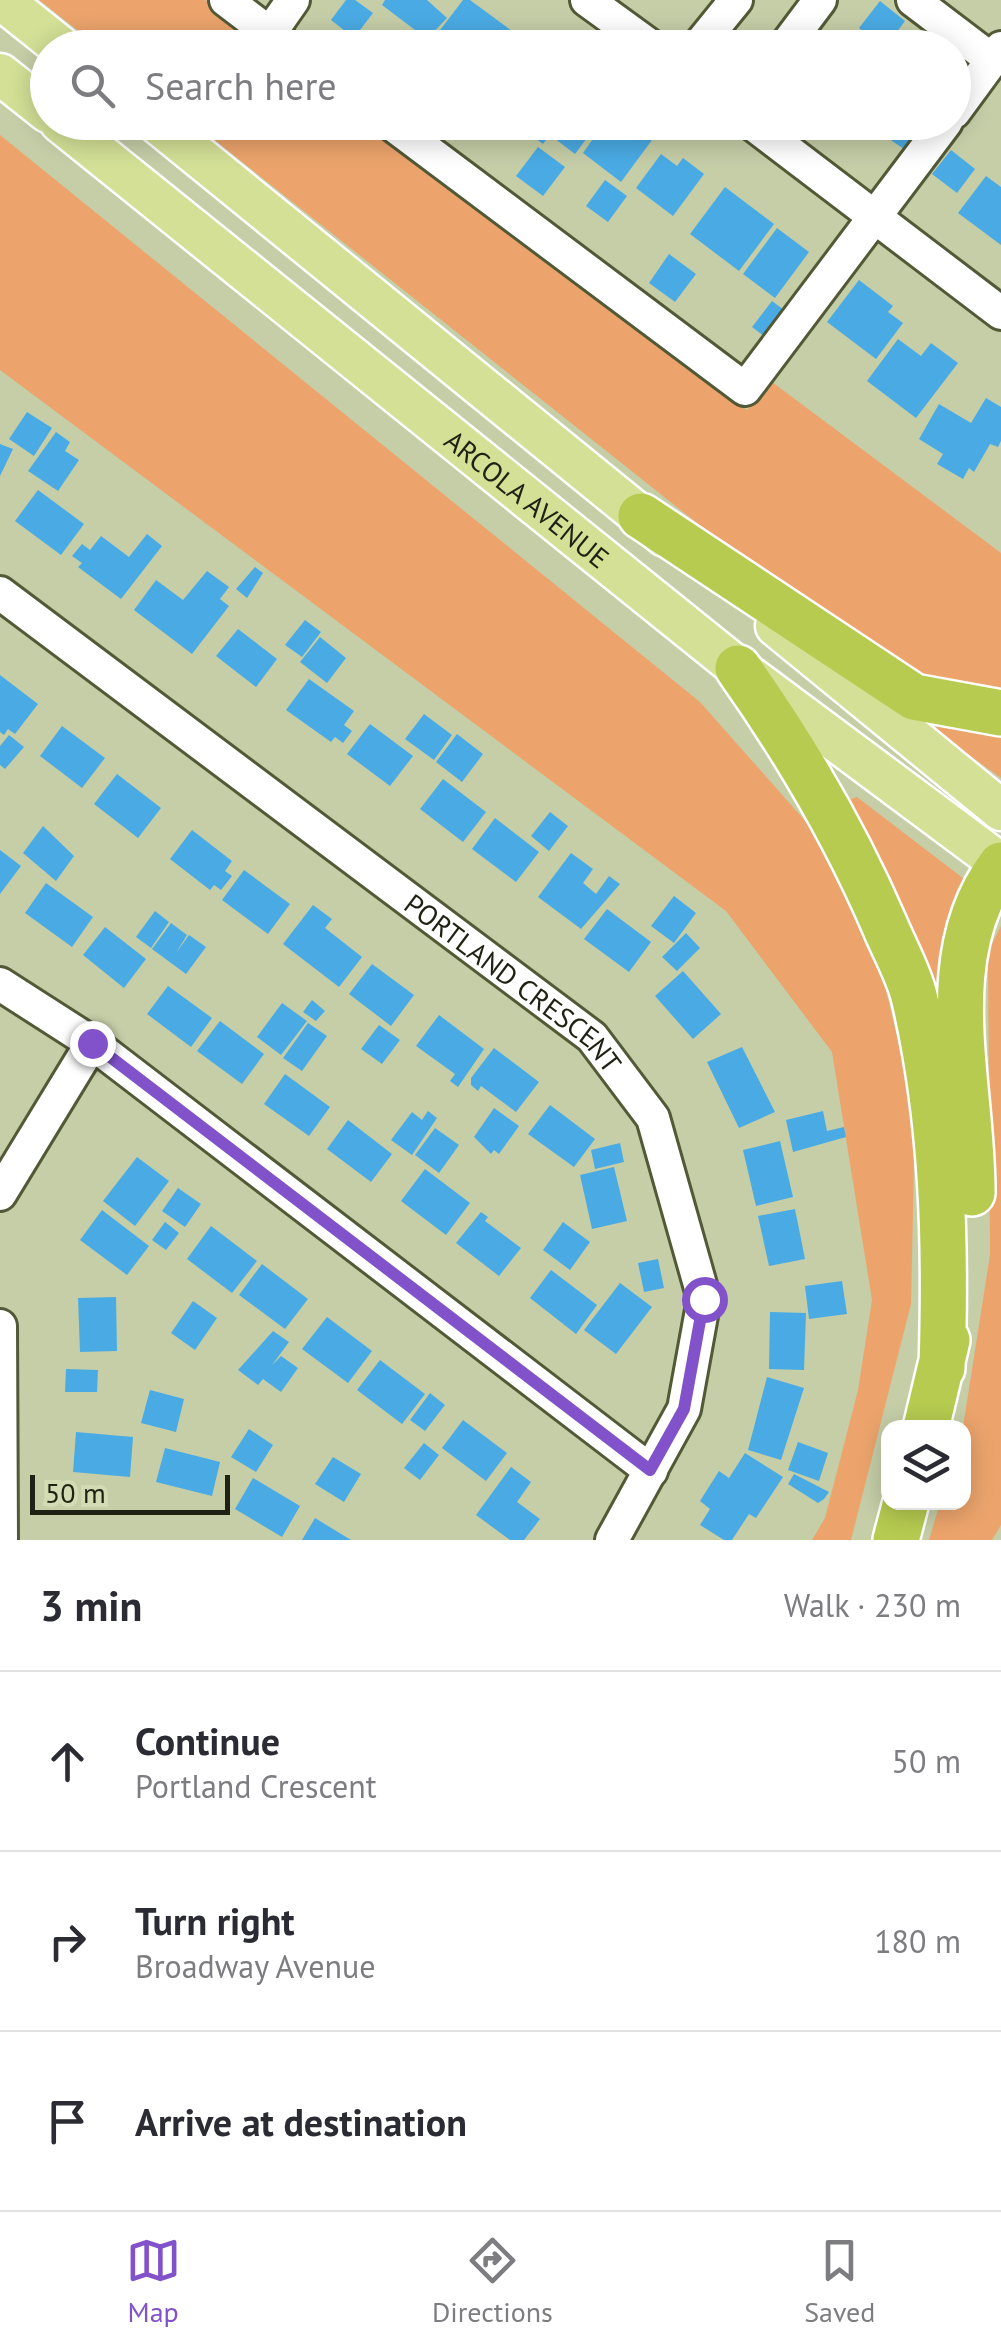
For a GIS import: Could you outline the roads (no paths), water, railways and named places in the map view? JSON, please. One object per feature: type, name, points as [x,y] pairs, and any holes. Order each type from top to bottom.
[{"type":"highway","points":[[642,516],[914,697],[1001,713]]},
{"type":"highway","points":[[738,668],[822,794],[860,868],[913,993],[941,1154],[946,1265],[942,1368]]},
{"type":"highway","points":[[928,1420],[942,1368],[973,1190],[962,948],[985,886],[1001,864]]},
{"type":"highway","points":[[896,1540],[904,1510]]},
{"type":"main road","points":[[2,0],[40,30]]},
{"type":"main road","points":[[0,74],[30,98]]},
{"type":"main road","name":"ARCOLA AVENUE","points":[[82,140],[738,668],[1001,864]]},
{"type":"main road","name":"ARCOLA AVENUE","points":[[178,140],[1001,810]]},
{"type":"street","points":[[226,0],[266,30]]},
{"type":"street","points":[[283,30],[293,0]]},
{"type":"street","points":[[587,0],[628,30]]},
{"type":"street","points":[[712,30],[736,0]]},
{"type":"street","points":[[798,30],[820,0]]},
{"type":"street","points":[[913,0],[959,30]]},
{"type":"street","points":[[971,38],[996,54],[971,89]]},
{"type":"street","points":[[413,140],[745,390],[933,140]]},
{"type":"street","points":[[774,140],[1001,313]]},
{"type":"street","name":"PORTLAND CRESCENT","points":[[0,594],[592,1036],[653,1118],[704,1299],[684,1409],[612,1540]]},
{"type":"street","points":[[0,984],[92,1043],[650,1470]]},
{"type":"street","points":[[0,1194],[92,1043]]},
{"type":"street","points":[[0,1326],[0,1540]]}]
